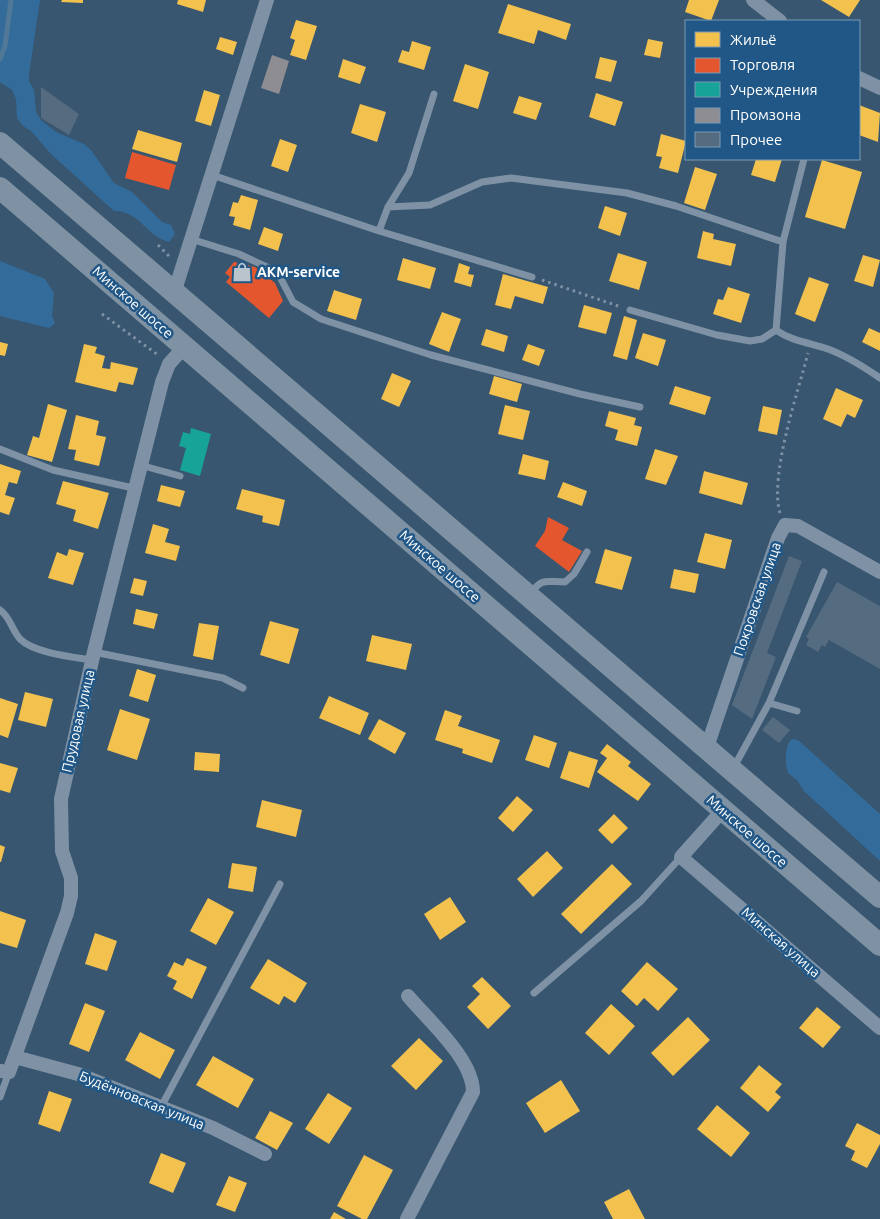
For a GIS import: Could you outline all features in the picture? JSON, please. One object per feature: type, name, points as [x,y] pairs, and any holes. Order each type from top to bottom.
[{"type":"highway","points":[[0,142],[175,290],[880,897]]},
{"type":"highway","name":"Минское шоссе","points":[[0,188],[880,945]]},
{"type":"street","points":[[175,290],[267,0]]},
{"type":"street","points":[[752,0],[779,20]]},
{"type":"street","points":[[860,78],[880,88]]},
{"type":"street","name":"Прудовая улица","points":[[4,1072],[15,1057],[67,914],[71,896],[71,878],[62,851],[60,826],[61,799],[133,488],[162,382],[169,364],[185,346]]},
{"type":"street","name":"Покровская улица","points":[[707,747],[778,538],[785,525],[798,526],[880,572]]},
{"type":"street","points":[[681,856],[723,810]]},
{"type":"street","name":"Минская улица","points":[[681,856],[880,1028]]},
{"type":"street","points":[[407,1219],[473,1092],[473,1082],[462,1058],[408,996]]},
{"type":"street","name":"Будённовская улица","points":[[15,1057],[78,1074],[213,1128],[265,1154]]},
{"type":"lane","points":[[379,231],[388,207],[409,172],[434,94]]},
{"type":"lane","points":[[776,330],[783,242],[804,160]]},
{"type":"lane","points":[[212,175],[379,231],[532,277]]},
{"type":"lane","points":[[388,207],[430,205],[482,182],[511,178],[627,193],[676,206],[783,242]]},
{"type":"lane","points":[[191,239],[239,254],[269,268],[279,276],[293,302],[321,319],[431,355],[580,394],[640,407]]},
{"type":"lane","points":[[630,310],[717,335],[750,341],[762,339],[776,330]]},
{"type":"lane","points":[[776,330],[784,335],[830,350],[863,366],[880,378]]},
{"type":"lane","points":[[0,449],[53,470],[133,488]]},
{"type":"lane","points":[[140,465],[180,476]]},
{"type":"lane","points":[[529,595],[538,583],[546,580],[564,582],[574,574],[587,552]]},
{"type":"lane","points":[[733,769],[769,703],[824,572]]},
{"type":"lane","points":[[0,610],[8,617],[12,629],[21,640],[51,653],[93,656],[223,678],[243,688]]},
{"type":"lane","points":[[769,703],[797,711]]},
{"type":"lane","points":[[534,993],[641,901],[681,856]]},
{"type":"lane","points":[[161,1107],[280,884]]},
{"type":"lane","name":"Прудовая улица","points":[[0,1097],[4,1072]]},
{"type":"path","points":[[158,244],[168,253],[172,262]]},
{"type":"path","points":[[532,277],[630,310]]},
{"type":"path","points":[[102,314],[169,364]]},
{"type":"path","points":[[785,525],[779,511],[781,454],[811,344]]},
{"type":"shaded area","points":[[0,0],[40,0],[29,81],[34,90],[36,112],[41,120],[56,132],[84,144],[91,150],[114,183],[132,192],[162,222],[171,225],[175,234],[169,242],[155,235],[130,215],[114,211],[51,154],[17,118],[16,99],[12,90],[0,82]]},
{"type":"shaded area","points":[[0,261],[45,279],[54,293],[52,316],[55,323],[49,328],[0,316]]},
{"type":"shaded area","points":[[792,739],[798,740],[880,814],[880,861],[804,791],[797,780],[788,773],[786,755],[789,742]]},
{"type":"building: Жильё","points":[[62,0],[83,0],[83,3],[61,2]]},
{"type":"building: Жильё","points":[[178,0],[206,0],[203,12],[177,4]]},
{"type":"building: Жильё","points":[[689,0],[719,0],[711,20],[685,12]]},
{"type":"building: Жильё","points":[[821,0],[860,0],[849,17]]},
{"type":"building: Жильё","points":[[508,4],[571,24],[566,40],[538,30],[534,44],[498,33]]},
{"type":"building: Жильё","points":[[296,20],[317,26],[306,60],[290,55],[295,40],[290,38]]},
{"type":"building: Жильё","points":[[220,37],[237,42],[233,55],[216,49]]},
{"type":"building: Жильё","points":[[648,39],[663,42],[660,58],[644,55]]},
{"type":"building: Жильё","points":[[412,41],[431,47],[424,70],[398,62],[402,50],[409,52]]},
{"type":"building: Жильё","points":[[600,57],[617,61],[611,82],[595,78]]},
{"type":"building: Жильё","points":[[343,59],[366,67],[360,84],[338,77]]},
{"type":"building: Жильё","points":[[465,64],[489,72],[478,109],[453,101]]},
{"type":"building: Жильё","points":[[204,90],[220,95],[211,126],[195,121]]},
{"type":"building: Жильё","points":[[596,93],[623,102],[615,126],[589,117]]},
{"type":"building: Жильё","points":[[519,96],[542,103],[536,120],[513,113]]},
{"type":"building: Жильё","points":[[360,104],[386,112],[377,142],[351,133]]},
{"type":"building: Жильё","points":[[860,105],[880,113],[878,142],[860,135]]},
{"type":"building: Жильё","points":[[138,130],[182,143],[177,162],[132,149]]},
{"type":"building: Жильё","points":[[661,134],[685,141],[678,173],[659,168],[662,157],[656,156]]},
{"type":"building: Жильё","points":[[280,139],[297,145],[288,172],[271,166]]},
{"type":"building: Жильё","points":[[756,160],[782,160],[775,182],[751,175]]},
{"type":"building: Жильё","points":[[822,160],[862,172],[845,229],[805,217]]},
{"type":"building: Жильё","points":[[695,167],[717,174],[705,210],[684,203]]},
{"type":"building: Жильё","points":[[241,195],[258,200],[250,230],[233,225],[235,217],[229,216],[233,202],[238,203]]},
{"type":"building: Жильё","points":[[605,206],[627,213],[620,236],[598,228]]},
{"type":"building: Жильё","points":[[264,227],[283,234],[278,251],[258,244]]},
{"type":"building: Жильё","points":[[703,231],[714,234],[713,239],[736,244],[731,266],[697,258]]},
{"type":"building: Жильё","points":[[618,253],[647,262],[639,290],[609,281]]},
{"type":"building: Жильё","points":[[863,255],[880,260],[873,287],[854,281]]},
{"type":"building: Жильё","points":[[403,258],[436,268],[430,289],[397,280]]},
{"type":"building: Жильё","points":[[459,263],[470,267],[468,274],[474,275],[471,287],[454,282]]},
{"type":"building: Жильё","points":[[503,274],[548,287],[543,304],[515,296],[511,309],[495,305]]},
{"type":"building: Жильё","points":[[809,277],[829,284],[815,322],[795,314]]},
{"type":"building: Жильё","points":[[728,287],[750,294],[741,323],[713,314],[718,299],[723,300]]},
{"type":"building: Жильё","points":[[334,290],[362,299],[356,320],[327,311]]},
{"type":"building: Жильё","points":[[584,305],[612,313],[606,334],[578,327]]},
{"type":"building: Жильё","points":[[442,312],[461,319],[449,352],[429,344]]},
{"type":"building: Жильё","points":[[624,316],[637,320],[627,360],[613,356]]},
{"type":"building: Жильё","points":[[869,328],[880,333],[880,351],[862,342]]},
{"type":"building: Жильё","points":[[486,329],[508,336],[504,352],[481,345]]},
{"type":"building: Жильё","points":[[643,333],[666,340],[658,366],[635,358]]},
{"type":"building: Жильё","points":[[0,342],[8,344],[5,356],[0,355]]},
{"type":"building: Жильё","points":[[84,344],[97,347],[95,353],[105,356],[102,368],[110,369],[111,362],[138,368],[133,385],[119,382],[116,392],[75,382]]},
{"type":"building: Жильё","points":[[528,344],[545,350],[539,366],[522,360]]},
{"type":"building: Жильё","points":[[392,373],[411,381],[399,407],[381,399]]},
{"type":"building: Жильё","points":[[494,376],[522,384],[517,402],[489,394]]},
{"type":"building: Жильё","points":[[675,386],[711,397],[705,415],[669,404]]},
{"type":"building: Жильё","points":[[836,388],[863,400],[855,418],[847,414],[841,427],[823,419]]},
{"type":"building: Жильё","points":[[48,404],[67,410],[52,462],[27,455],[33,436],[39,438]]},
{"type":"building: Жильё","points":[[505,405],[530,411],[523,440],[498,434]]},
{"type":"building: Жильё","points":[[763,406],[782,410],[777,435],[758,431]]},
{"type":"building: Жильё","points":[[609,411],[636,418],[634,425],[642,427],[637,446],[615,440],[618,430],[605,426]]},
{"type":"building: Жильё","points":[[76,415],[99,421],[96,435],[106,437],[99,466],[74,460],[76,450],[68,449]]},
{"type":"building: Жильё","points":[[655,449],[678,456],[666,485],[645,479]]},
{"type":"building: Жильё","points":[[523,454],[549,461],[545,480],[518,474]]},
{"type":"building: Жильё","points":[[0,464],[21,471],[17,484],[9,482],[5,495],[15,498],[9,515],[0,512]]},
{"type":"building: Жильё","points":[[704,471],[748,483],[742,505],[699,493]]},
{"type":"building: Жильё","points":[[63,481],[109,493],[98,529],[73,521],[76,510],[56,504]]},
{"type":"building: Жильё","points":[[563,482],[587,491],[582,506],[557,497]]},
{"type":"building: Жильё","points":[[161,485],[185,491],[180,507],[157,501]]},
{"type":"building: Жильё","points":[[242,489],[285,500],[279,526],[262,522],[263,516],[236,509]]},
{"type":"building: Жильё","points":[[153,524],[169,529],[165,542],[180,546],[176,561],[145,553]]},
{"type":"building: Жильё","points":[[705,533],[732,540],[725,569],[697,562]]},
{"type":"building: Жильё","points":[[69,549],[84,553],[73,585],[48,578],[57,552],[67,556]]},
{"type":"building: Жильё","points":[[605,549],[632,557],[622,590],[595,583]]},
{"type":"building: Жильё","points":[[674,569],[699,574],[695,593],[670,588]]},
{"type":"building: Жильё","points":[[134,578],[147,581],[143,596],[130,593]]},
{"type":"building: Жильё","points":[[136,609],[158,614],[154,629],[133,624]]},
{"type":"building: Жильё","points":[[270,621],[299,629],[289,664],[260,655]]},
{"type":"building: Жильё","points":[[199,623],[219,626],[213,660],[193,656]]},
{"type":"building: Жильё","points":[[372,635],[412,644],[406,670],[366,661]]},
{"type":"building: Жильё","points":[[137,669],[156,675],[148,702],[129,696]]},
{"type":"building: Жильё","points":[[25,692],[53,699],[46,727],[18,720]]},
{"type":"building: Жильё","points":[[329,696],[369,713],[360,735],[319,718]]},
{"type":"building: Жильё","points":[[0,698],[18,704],[8,738],[0,735]]},
{"type":"building: Жильё","points":[[120,709],[150,719],[137,760],[107,750]]},
{"type":"building: Жильё","points":[[445,710],[462,716],[458,726],[500,740],[492,763],[462,753],[463,749],[435,740]]},
{"type":"building: Жильё","points":[[379,719],[406,733],[395,754],[368,739]]},
{"type":"building: Жильё","points":[[534,735],[557,743],[549,768],[525,760]]},
{"type":"building: Жильё","points":[[607,744],[631,762],[628,766],[651,784],[638,801],[597,772],[607,758],[600,753]]},
{"type":"building: Жильё","points":[[569,751],[598,760],[589,788],[560,778]]},
{"type":"building: Жильё","points":[[195,752],[220,754],[219,772],[194,770]]},
{"type":"building: Жильё","points":[[0,763],[18,768],[10,793],[0,790]]},
{"type":"building: Жильё","points":[[517,796],[533,810],[513,832],[498,818]]},
{"type":"building: Жильё","points":[[262,800],[302,810],[296,837],[256,827]]},
{"type":"building: Жильё","points":[[614,814],[628,828],[612,844],[598,830]]},
{"type":"building: Жильё","points":[[0,845],[5,847],[1,862],[0,862]]},
{"type":"building: Жильё","points":[[547,851],[563,868],[533,897],[517,879]]},
{"type":"building: Жильё","points":[[232,863],[257,867],[253,892],[228,888]]},
{"type":"building: Жильё","points":[[612,864],[632,884],[581,934],[561,914]]},
{"type":"building: Жильё","points":[[450,897],[466,922],[440,940],[424,914]]},
{"type":"building: Жильё","points":[[208,898],[234,912],[216,945],[190,931]]},
{"type":"building: Жильё","points":[[0,911],[26,920],[17,948],[0,943]]},
{"type":"building: Жильё","points":[[95,933],[117,941],[107,971],[85,964]]},
{"type":"building: Жильё","points":[[187,958],[207,967],[192,999],[173,989],[177,981],[167,976],[174,962],[183,966]]},
{"type":"building: Жильё","points":[[268,959],[307,983],[295,1003],[284,996],[279,1005],[250,988]]},
{"type":"building: Жильё","points":[[647,962],[678,989],[658,1011],[644,998],[637,1006],[621,991]]},
{"type":"building: Жильё","points":[[482,977],[511,1006],[488,1029],[467,1007],[480,994],[472,986]]},
{"type":"building: Жильё","points":[[85,1003],[105,1011],[89,1052],[69,1044]]},
{"type":"building: Жильё","points":[[611,1004],[635,1026],[609,1055],[585,1033]]},
{"type":"building: Жильё","points":[[817,1007],[841,1027],[823,1048],[799,1028]]},
{"type":"building: Жильё","points":[[688,1017],[710,1040],[673,1076],[651,1053]]},
{"type":"building: Жильё","points":[[140,1032],[175,1050],[160,1079],[125,1060]]},
{"type":"building: Жильё","points":[[419,1038],[443,1061],[416,1090],[391,1066]]},
{"type":"building: Жильё","points":[[213,1056],[254,1079],[238,1108],[196,1085]]},
{"type":"building: Жильё","points":[[759,1065],[782,1084],[775,1092],[781,1097],[768,1112],[740,1088]]},
{"type":"building: Жильё","points":[[561,1080],[580,1111],[545,1133],[526,1103]]},
{"type":"building: Жильё","points":[[49,1091],[72,1099],[60,1132],[38,1124]]},
{"type":"building: Жильё","points":[[328,1093],[352,1108],[329,1144],[305,1129]]},
{"type":"building: Жильё","points":[[717,1105],[750,1133],[731,1157],[697,1129]]},
{"type":"building: Жильё","points":[[270,1111],[293,1123],[277,1150],[255,1138]]},
{"type":"building: Жильё","points":[[857,1123],[880,1135],[880,1144],[867,1168],[851,1160],[855,1151],[845,1146]]},
{"type":"building: Жильё","points":[[161,1153],[186,1163],[173,1193],[149,1183]]},
{"type":"building: Жильё","points":[[364,1155],[393,1170],[367,1219],[362,1219],[337,1206]]},
{"type":"building: Жильё","points":[[229,1176],[247,1183],[235,1212],[216,1205]]},
{"type":"building: Жильё","points":[[629,1189],[645,1219],[613,1219],[604,1202]]},
{"type":"building: Жильё","points":[[334,1212],[346,1219],[330,1219]]},
{"type":"building: Торговля","points":[[132,152],[176,165],[169,190],[125,178]]},
{"type":"building: Торговля","points":[[234,262],[255,267],[275,283],[283,301],[269,318],[226,282],[230,277],[225,273]]},
{"type":"building: Торговля","points":[[548,517],[569,528],[562,540],[582,551],[569,572],[535,546],[545,531]]},
{"type":"building: Учреждения","points":[[191,428],[211,434],[200,476],[180,470],[186,448],[179,446],[183,432],[190,434]]},
{"type":"building: Промзона","points":[[272,55],[289,61],[279,94],[261,88]]},
{"type":"building: Прочее","points":[[41,87],[79,114],[69,135],[41,118]]},
{"type":"building: Прочее","points":[[789,556],[802,561],[767,653],[776,657],[752,719],[732,705]]},
{"type":"building: Прочее","points":[[837,582],[880,606],[880,669],[829,640],[825,647],[822,645],[818,652],[806,645],[809,639],[806,637]]},
{"type":"building: Прочее","points":[[773,717],[790,730],[779,743],[762,730]]},
{"type":"waterway","points":[[0,59],[5,46],[11,0]]},
{"type":"place","name":"AKM-service","points":[[242,272]]}]
